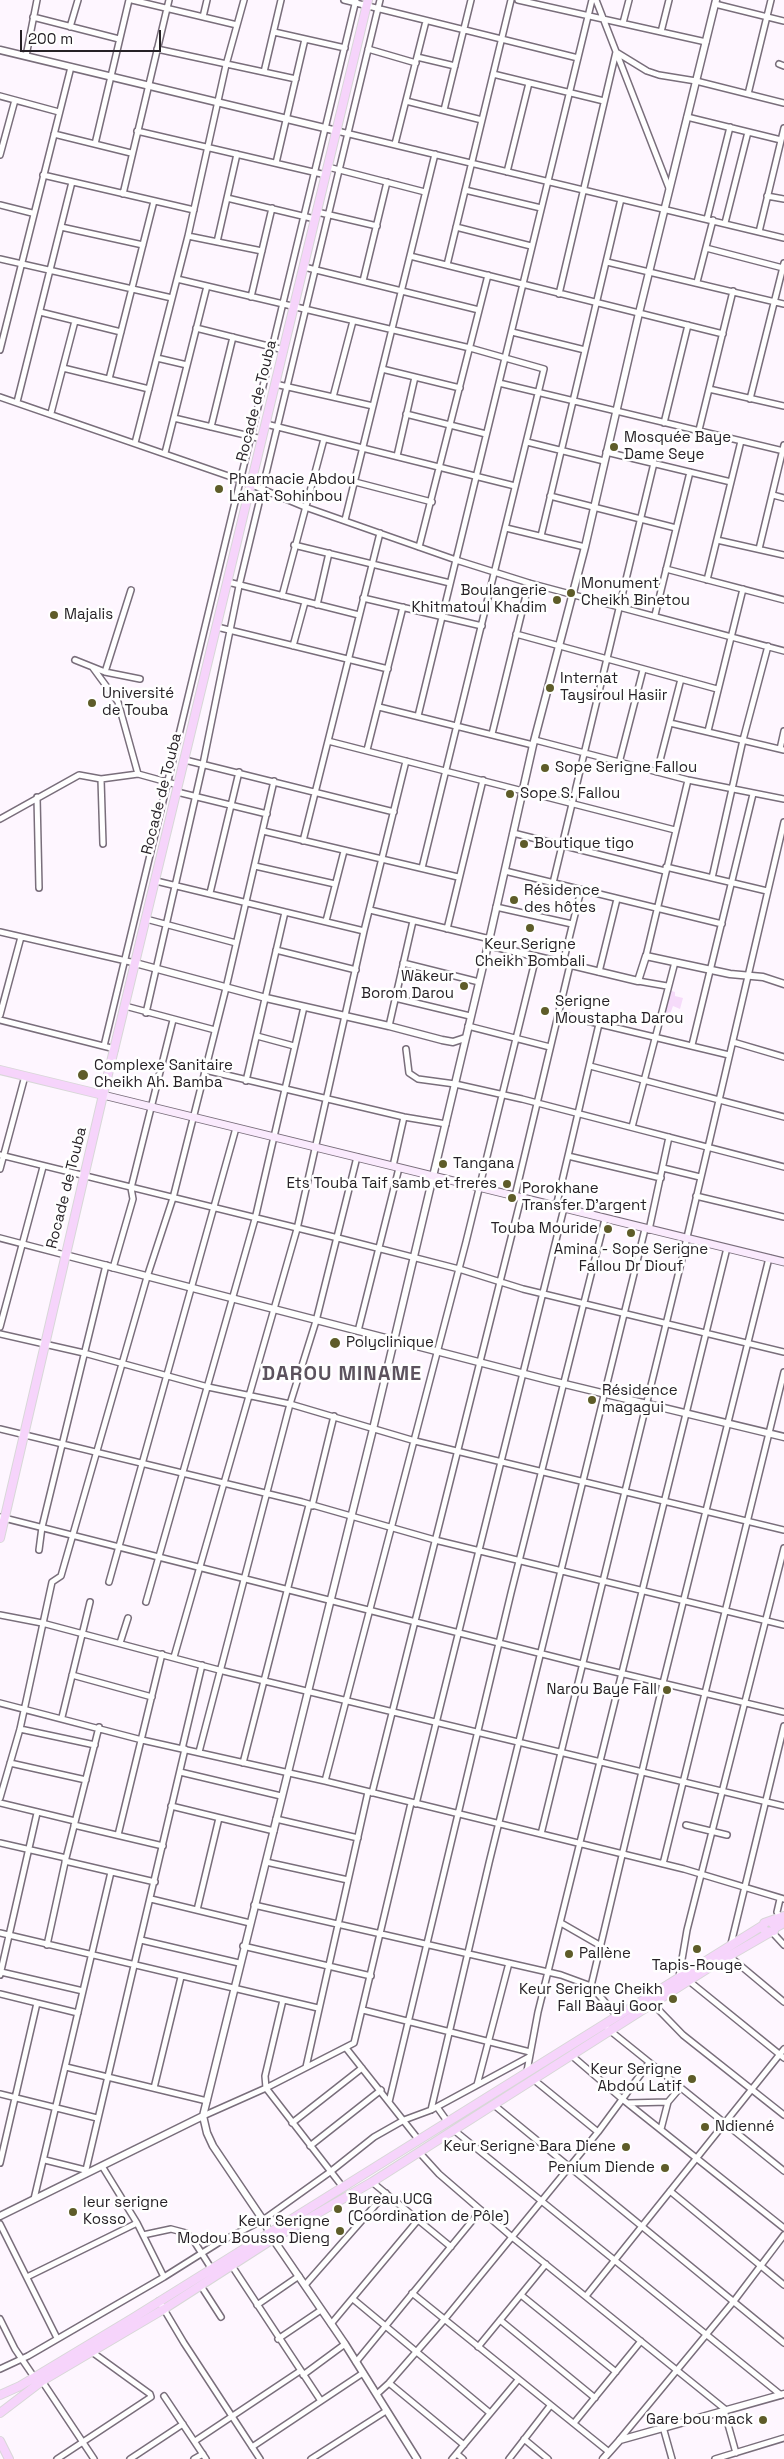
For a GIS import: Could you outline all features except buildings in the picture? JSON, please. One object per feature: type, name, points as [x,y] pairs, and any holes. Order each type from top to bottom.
[{"type":"main road","name":"Rocade de Touba","points":[[0,1538],[2,1517],[25,1435],[103,1095],[367,3]]},
{"type":"main road","points":[[0,1070],[647,1230],[784,1262]]},
{"type":"main road","points":[[0,2394],[34,2377],[159,2301],[528,2071],[689,1981],[772,1929],[783,1919]]},
{"type":"main road","points":[[0,2413],[42,2381],[164,2309],[273,2239],[372,2182],[455,2131],[571,2055],[607,2028],[618,2017],[766,1922],[772,1929]]},
{"type":"main road","points":[[0,2441],[9,2459]]},
{"type":"main road","points":[[0,2453],[4,2459]]},
{"type":"street","points":[[26,56],[37,0]]},
{"type":"street","points":[[70,27],[78,0]]},
{"type":"street","points":[[95,144],[119,39],[131,0],[237,25]]},
{"type":"street","points":[[123,194],[131,153],[169,0]]},
{"type":"street","points":[[203,17],[207,0]]},
{"type":"street","points":[[135,444],[188,236],[226,65],[244,0]]},
{"type":"street","points":[[264,72],[281,0]]},
{"type":"street","points":[[344,0],[367,3],[378,8],[426,21],[578,58]]},
{"type":"street","points":[[146,1013],[203,764],[239,586],[380,0]]},
{"type":"street","points":[[444,110],[471,0]]},
{"type":"street","points":[[447,265],[511,0]]},
{"type":"street","points":[[518,0],[706,42]]},
{"type":"street","points":[[418,716],[592,0]]},
{"type":"street","points":[[596,0],[669,188]]},
{"type":"street","points":[[623,22],[629,0]]},
{"type":"street","points":[[661,32],[669,0]]},
{"type":"street","points":[[748,94],[771,0]]},
{"type":"street","points":[[104,1046],[316,173],[355,1]]},
{"type":"street","points":[[417,2459],[345,2344],[268,2232],[263,2220],[213,2146],[207,2134],[203,2116],[243,1946],[274,1831],[307,1690],[373,1429],[489,942],[534,742],[585,547],[669,188],[716,2],[784,21]]},
{"type":"street","points":[[33,17],[119,39]]},
{"type":"street","points":[[395,144],[426,21]]},
{"type":"street","points":[[274,32],[345,48]]},
{"type":"street","points":[[276,164],[305,39]]},
{"type":"street","points":[[157,49],[296,79]]},
{"type":"street","points":[[368,49],[416,60],[455,66]]},
{"type":"street","points":[[0,50],[784,238]]},
{"type":"street","points":[[616,52],[647,71],[784,103]]},
{"type":"street","points":[[559,294],[616,52]]},
{"type":"street","points":[[0,350],[32,213],[71,67]]},
{"type":"street","points":[[493,74],[604,101]]},
{"type":"street","points":[[506,172],[529,83]]},
{"type":"street","points":[[0,96],[59,112]]},
{"type":"street","points":[[0,155],[14,100]]},
{"type":"street","points":[[406,100],[482,120]]},
{"type":"street","points":[[688,117],[781,140]]},
{"type":"street","points":[[697,282],[706,248],[710,220],[730,127]]},
{"type":"street","points":[[759,232],[784,128]]},
{"type":"street","points":[[137,131],[316,173],[338,170],[425,192]]},
{"type":"street","points":[[725,223],[748,132]]},
{"type":"street","points":[[54,134],[131,153]]},
{"type":"street","points":[[218,242],[237,154]]},
{"type":"street","points":[[345,520],[435,154]]},
{"type":"street","points":[[42,175],[194,210]]},
{"type":"street","points":[[18,402],[72,182]]},
{"type":"street","points":[[363,281],[387,182]]},
{"type":"street","points":[[465,190],[541,208]]},
{"type":"street","points":[[768,196],[784,200]]},
{"type":"street","points":[[227,198],[305,216],[328,214],[377,226]]},
{"type":"street","points":[[540,536],[622,199]]},
{"type":"street","points":[[109,379],[154,201]]},
{"type":"street","points":[[0,205],[32,213]]},
{"type":"street","points":[[250,297],[272,208]]},
{"type":"street","points":[[61,227],[143,245]]},
{"type":"street","points":[[456,227],[531,246]]},
{"type":"street","points":[[188,236],[262,251]]},
{"type":"street","points":[[706,248],[783,266],[750,399]]},
{"type":"street","points":[[410,256],[723,334]]},
{"type":"street","points":[[0,259],[172,298]]},
{"type":"street","points":[[607,262],[784,304]]},
{"type":"street","points":[[304,266],[479,310]]},
{"type":"street","points":[[419,547],[432,502],[488,275]]},
{"type":"street","points":[[177,279],[470,348],[543,368],[527,442],[422,868]]},
{"type":"street","points":[[165,453],[207,286]]},
{"type":"street","points":[[699,430],[733,292]]},
{"type":"street","points":[[40,312],[121,332]]},
{"type":"street","points":[[51,413],[76,321]]},
{"type":"street","points":[[333,397],[353,321]]},
{"type":"street","points":[[664,423],[688,325]]},
{"type":"street","points":[[196,328],[284,350]]},
{"type":"street","points":[[512,332],[585,350]]},
{"type":"street","points":[[211,427],[233,337]]},
{"type":"street","points":[[157,358],[187,365]]},
{"type":"street","points":[[63,368],[149,389]]},
{"type":"street","points":[[382,369],[460,388]]},
{"type":"street","points":[[397,456],[415,377]]},
{"type":"street","points":[[499,383],[783,451]]},
{"type":"street","points":[[275,384],[373,406]]},
{"type":"street","points":[[709,389],[784,406]]},
{"type":"street","points":[[0,397],[165,453],[305,506],[494,573],[784,651]]},
{"type":"street","points":[[406,414],[486,434]]},
{"type":"street","points":[[174,418],[262,439]]},
{"type":"street","points":[[266,424],[515,486]]},
{"type":"street","points":[[282,596],[294,545],[324,439]]},
{"type":"street","points":[[707,580],[741,441]]},
{"type":"street","points":[[527,442],[604,460]]},
{"type":"street","points":[[759,549],[784,444]]},
{"type":"street","points":[[606,452],[731,482]]},
{"type":"street","points":[[553,883],[586,754],[654,464]]},
{"type":"street","points":[[655,615],[690,472]]},
{"type":"street","points":[[355,482],[432,502]]},
{"type":"street","points":[[773,495],[784,498]]},
{"type":"street","points":[[550,496],[676,528]]},
{"type":"street","points":[[506,528],[585,547]]},
{"type":"street","points":[[303,841],[380,532]]},
{"type":"street","points":[[717,540],[784,554]]},
{"type":"street","points":[[294,545],[450,582]]},
{"type":"street","points":[[317,605],[329,553]]},
{"type":"street","points":[[666,570],[784,600]]},
{"type":"street","points":[[228,582],[359,615]]},
{"type":"street","points":[[492,734],[529,583]]},
{"type":"street","points":[[708,731],[743,589]]},
{"type":"street","points":[[105,672],[131,590]]},
{"type":"street","points":[[363,598],[482,626]]},
{"type":"street","points":[[293,646],[305,602]]},
{"type":"street","points":[[367,750],[403,607]]},
{"type":"street","points":[[217,628],[388,668]]},
{"type":"street","points":[[516,634],[717,689]]},
{"type":"street","points":[[712,878],[743,740],[768,646]]},
{"type":"street","points":[[75,660],[105,672],[140,680]]},
{"type":"street","points":[[93,668],[118,702],[138,774]]},
{"type":"street","points":[[619,763],[643,670]]},
{"type":"street","points":[[657,772],[681,679]]},
{"type":"street","points":[[378,707],[586,754],[688,780],[784,800]]},
{"type":"street","points":[[670,722],[782,749],[784,731]]},
{"type":"street","points":[[328,741],[676,830]]},
{"type":"street","points":[[184,760],[316,791],[394,812]]},
{"type":"street","points":[[174,1657],[297,1229],[364,931],[406,761]]},
{"type":"street","points":[[210,893],[239,772]]},
{"type":"street","points":[[0,819],[74,776],[101,779],[138,774],[167,782],[195,797],[267,814]]},
{"type":"street","points":[[101,779],[104,844]]},
{"type":"street","points":[[447,929],[458,877],[483,780]]},
{"type":"street","points":[[638,981],[658,908],[688,780]]},
{"type":"street","points":[[0,1798],[20,1729],[52,1582],[62,1576],[147,1277],[173,1198],[195,1118],[274,781]]},
{"type":"street","points":[[692,1045],[753,794]]},
{"type":"street","points":[[37,797],[39,888]]},
{"type":"street","points":[[541,1834],[686,1239],[784,822]]},
{"type":"street","points":[[263,831],[458,877]]},
{"type":"street","points":[[513,833],[563,846],[767,891]]},
{"type":"street","points":[[326,921],[344,850]]},
{"type":"street","points":[[777,854],[784,856]]},
{"type":"street","points":[[255,866],[335,884]]},
{"type":"street","points":[[505,871],[722,924]]},
{"type":"street","points":[[156,881],[364,931]]},
{"type":"street","points":[[306,2067],[327,1966],[358,1838],[393,1711],[456,1451],[480,1363],[558,1014],[572,924],[581,890]]},
{"type":"street","points":[[600,972],[617,899]]},
{"type":"street","points":[[496,907],[572,924]]},
{"type":"street","points":[[370,910],[447,929],[536,957],[667,986]]},
{"type":"street","points":[[246,1081],[285,912]]},
{"type":"street","points":[[146,919],[236,943]]},
{"type":"street","points":[[389,1026],[413,921]]},
{"type":"street","points":[[0,932],[135,963],[266,998],[346,1015],[453,1042],[465,1038]]},
{"type":"street","points":[[0,1015],[20,937]]},
{"type":"street","points":[[276,950],[356,970]]},
{"type":"street","points":[[646,956],[748,976],[763,977],[784,984]]},
{"type":"street","points":[[325,1781],[416,1441],[536,957]]},
{"type":"street","points":[[632,1127],[646,1080],[667,986],[675,962]]},
{"type":"street","points":[[403,963],[479,982]]},
{"type":"street","points":[[395,998],[470,1016]]},
{"type":"street","points":[[125,1006],[215,1030]]},
{"type":"street","points":[[146,1602],[161,1556],[255,1219],[283,1090],[304,1007]]},
{"type":"street","points":[[558,1014],[729,1055]]},
{"type":"street","points":[[0,1020],[115,1049]]},
{"type":"street","points":[[113,1268],[134,1194],[131,1188],[173,1020]]},
{"type":"street","points":[[556,1207],[599,1024]]},
{"type":"street","points":[[468,1026],[550,1047]]},
{"type":"street","points":[[257,1036],[294,1046]]},
{"type":"street","points":[[733,1042],[784,1057]]},
{"type":"street","points":[[406,1049],[409,1073],[412,1077],[502,1094],[784,1167]]},
{"type":"street","points":[[590,1066],[784,1117]]},
{"type":"street","points":[[205,1070],[283,1090],[326,1098],[404,1117],[446,1124]]},
{"type":"street","points":[[0,1170],[2,1156],[25,1076]]},
{"type":"street","points":[[358,1330],[379,1249],[404,1117]]},
{"type":"street","points":[[109,1582],[236,1128]]},
{"type":"street","points":[[434,2108],[449,2032],[499,1824],[582,1482],[663,1168],[669,1137]]},
{"type":"street","points":[[2,1156],[414,1257],[543,1294],[666,1322],[784,1352]]},
{"type":"street","points":[[568,1156],[660,1178]]},
{"type":"street","points":[[199,1752],[290,1404],[316,1321],[357,1157]]},
{"type":"street","points":[[0,1327],[43,1167]]},
{"type":"street","points":[[663,1168],[700,1177]]},
{"type":"street","points":[[696,1196],[784,1217]]},
{"type":"street","points":[[0,2216],[85,2172],[102,2166],[203,2116],[266,2088],[346,2048],[355,2041],[371,1976],[379,1933],[459,1632],[564,1208]]},
{"type":"street","points":[[389,2102],[520,1560],[605,1219]]},
{"type":"street","points":[[0,1238],[480,1363],[784,1437]]},
{"type":"street","points":[[528,2071],[530,2055],[580,1844],[644,1591],[727,1248]]},
{"type":"street","points":[[591,1986],[663,1683],[769,1258]]},
{"type":"street","points":[[39,1550],[42,1527],[61,1444],[106,1265]]},
{"type":"street","points":[[0,1334],[84,1353],[208,1387],[290,1404],[416,1441],[784,1530]]},
{"type":"street","points":[[663,1864],[784,1372]]},
{"type":"street","points":[[243,1763],[334,1416]]},
{"type":"street","points":[[0,1429],[184,1475],[224,1483],[435,1540],[784,1625]]},
{"type":"street","points":[[2,1517],[582,1664],[784,1712]]},
{"type":"street","points":[[680,1977],[687,1930],[784,1548]]},
{"type":"street","points":[[62,1717],[90,1602]]},
{"type":"street","points":[[0,1615],[120,1643],[219,1670],[346,1699],[600,1763],[784,1806]]},
{"type":"street","points":[[120,1643],[128,1618]]},
{"type":"street","points":[[118,1835],[162,1654]]},
{"type":"street","points":[[85,2172],[155,1882],[202,1665]]},
{"type":"street","points":[[72,1675],[152,1697]]},
{"type":"street","points":[[0,1703],[62,1717],[142,1740],[325,1781],[746,1886],[782,1899],[776,1912],[783,1919]]},
{"type":"street","points":[[731,1944],[784,1726]]},
{"type":"street","points":[[47,1945],[74,1823],[99,1728]]},
{"type":"street","points":[[20,1729],[94,1745]]},
{"type":"street","points":[[10,1763],[86,1780]]},
{"type":"street","points":[[180,1772],[281,1796]]},
{"type":"street","points":[[0,1803],[163,1846]]},
{"type":"street","points":[[172,1806],[274,1831]]},
{"type":"street","points":[[37,1813],[0,1974],[83,1991]]},
{"type":"street","points":[[197,1910],[219,1818]]},
{"type":"street","points":[[276,1819],[358,1838]]},
{"type":"street","points":[[686,1825],[712,1830],[727,1836]]},
{"type":"street","points":[[0,1843],[155,1882]]},
{"type":"street","points":[[266,1862],[348,1880]]},
{"type":"street","points":[[34,2199],[45,2160],[112,1872]]},
{"type":"street","points":[[150,1899],[250,1923]]},
{"type":"street","points":[[254,1905],[338,1923],[549,1974],[561,1975],[591,1986],[618,2017]]},
{"type":"street","points":[[561,1923],[601,1946]]},
{"type":"street","points":[[772,1929],[784,1945]]},
{"type":"street","points":[[0,1934],[134,1967],[318,2008]]},
{"type":"street","points":[[141,1940],[239,1963]]},
{"type":"street","points":[[243,1946],[371,1976]]},
{"type":"street","points":[[730,1956],[784,2002]]},
{"type":"street","points":[[477,2086],[509,1963]]},
{"type":"street","points":[[154,2088],[181,1977]]},
{"type":"street","points":[[689,1981],[782,2056]]},
{"type":"street","points":[[0,1994],[78,2012]]},
{"type":"street","points":[[283,2000],[265,2076],[266,2088],[342,2186]]},
{"type":"street","points":[[0,2163],[37,2003]]},
{"type":"street","points":[[652,2003],[683,2035],[784,2115]]},
{"type":"street","points":[[363,2010],[489,2041],[530,2055]]},
{"type":"street","points":[[607,2028],[784,2171]]},
{"type":"street","points":[[346,2048],[418,2139]]},
{"type":"street","points":[[586,2296],[724,2122],[782,2056],[784,2049]]},
{"type":"street","points":[[0,2369],[21,2359],[263,2220],[330,2172],[374,2137],[404,2120],[434,2108],[477,2086],[530,2055]]},
{"type":"street","points":[[571,2055],[784,2228]]},
{"type":"street","points":[[376,2394],[389,2383],[444,2320],[598,2132],[649,2063]]},
{"type":"street","points":[[66,2067],[207,2101]]},
{"type":"street","points":[[292,2123],[362,2068]]},
{"type":"street","points":[[533,2079],[598,2132]]},
{"type":"street","points":[[661,2129],[668,2102],[680,2088]]},
{"type":"street","points":[[310,2146],[381,2090]]},
{"type":"street","points":[[0,2094],[97,2118]]},
{"type":"street","points":[[628,2103],[668,2102]]},
{"type":"street","points":[[494,2105],[784,2343]]},
{"type":"street","points":[[434,2108],[447,2121]]},
{"type":"street","points":[[455,2131],[614,2260],[708,2333],[783,2396]]},
{"type":"street","points":[[420,2152],[439,2174],[512,2237],[725,2410],[736,2453]]},
{"type":"street","points":[[45,2160],[85,2172]]},
{"type":"street","points":[[102,2166],[137,2223],[164,2277]]},
{"type":"street","points":[[372,2182],[451,2247]]},
{"type":"street","points":[[670,2191],[784,2285]]},
{"type":"street","points":[[305,2285],[386,2193]]},
{"type":"street","points":[[356,2362],[481,2210]]},
{"type":"street","points":[[331,2324],[418,2220]]},
{"type":"street","points":[[27,2276],[137,2223]]},
{"type":"street","points":[[0,2224],[57,2338]]},
{"type":"street","points":[[143,2235],[171,2229],[180,2230],[192,2238],[211,2268]]},
{"type":"street","points":[[603,2459],[678,2371],[784,2235]]},
{"type":"street","points":[[478,2347],[546,2264]]},
{"type":"street","points":[[232,2266],[320,2401]]},
{"type":"street","points":[[257,2305],[299,2276]]},
{"type":"street","points":[[201,2286],[221,2317]]},
{"type":"street","points":[[412,2294],[609,2452]]},
{"type":"street","points":[[521,2294],[616,2372]]},
{"type":"street","points":[[353,2299],[490,2413]]},
{"type":"street","points":[[159,2301],[260,2459]]},
{"type":"street","points":[[278,2339],[321,2310]]},
{"type":"street","points":[[0,2319],[21,2359],[34,2377]]},
{"type":"street","points":[[500,2320],[595,2398]]},
{"type":"street","points":[[574,2424],[641,2341]]},
{"type":"street","points":[[194,2441],[345,2344]]},
{"type":"street","points":[[57,2459],[150,2397],[150,2394],[92,2352]]},
{"type":"street","points":[[252,2447],[363,2373]]},
{"type":"street","points":[[452,2459],[518,2380]]},
{"type":"street","points":[[42,2381],[94,2459]]},
{"type":"street","points":[[389,2383],[464,2445]]},
{"type":"street","points":[[164,2396],[206,2459]]},
{"type":"street","points":[[620,2440],[725,2410],[783,2396]]},
{"type":"street","points":[[509,2459],[550,2406]]},
{"type":"street","points":[[312,2459],[386,2411]]},
{"type":"street","points":[[130,2459],[183,2424]]},
{"type":"street","points":[[663,2427],[672,2459]]},
{"type":"street","points":[[715,2459],[784,2438]]},
{"type":"street","points":[[524,2439],[548,2459]]},
{"type":"street","points":[[194,2459],[203,2454]]},
{"type":"street","points":[[457,2454],[463,2459]]},
{"type":"shaded area","points":[[668,990],[675,992],[675,996],[683,998],[680,1009],[673,1006],[669,1017],[661,1015]]},
{"type":"place","name":"Mosquée Baye Dame Seye","points":[[614,447]]},
{"type":"place","name":"Pharmacie Abdou Lahat Sohinbou","points":[[219,489]]},
{"type":"place","name":"Monument Cheikh Binetou","points":[[571,593]]},
{"type":"place","name":"Boulangerie Khitmatoul Khadim","points":[[557,600]]},
{"type":"place","name":"Majalis","points":[[54,615]]},
{"type":"place","name":"Internat Taysiroul Hasiir","points":[[550,688]]},
{"type":"place","name":"Université de Touba","points":[[92,703]]},
{"type":"place","name":"Sope Serigne Fallou","points":[[545,768]]},
{"type":"place","name":"Sope S. Fallou","points":[[510,794]]},
{"type":"place","name":"Boutique tigo","points":[[524,844]]},
{"type":"place","name":"Résidence des hôtes","points":[[514,900]]},
{"type":"place","name":"Keur Serigne Cheikh Bombali","points":[[530,928]]},
{"type":"place","name":"Wakeur Borom Darou","points":[[464,986]]},
{"type":"place","name":"Serigne Moustapha Darou","points":[[545,1011]]},
{"type":"place","name":"Complexe Sanitaire Cheikh Ah. Bamba","points":[[83,1075]]},
{"type":"place","name":"Tangana","points":[[443,1164]]},
{"type":"place","name":"Ets Touba Taif samb et freres","points":[[507,1184]]},
{"type":"place","name":"Porokhane Transfer D'argent","points":[[512,1198]]},
{"type":"place","name":"Touba Mouride","points":[[608,1229]]},
{"type":"place","name":"Amina - Sope Serigne Fallou Dr Diouf","points":[[631,1233]]},
{"type":"place","name":"Polyclinique","points":[[335,1343]]},
{"type":"place","name":"Résidence magagui","points":[[592,1400]]},
{"type":"place","name":"Narou Baye Fall","points":[[667,1690]]},
{"type":"place","name":"Tapis-Rouge","points":[[697,1949]]},
{"type":"place","name":"Pallène","points":[[569,1954]]},
{"type":"place","name":"Keur Serigne Cheikh Fall Baayi Goor","points":[[673,1999]]},
{"type":"place","name":"Keur Serigne Abdou Latif","points":[[692,2079]]},
{"type":"place","name":"Ndienné","points":[[705,2127]]},
{"type":"place","name":"Keur Serigne Bara Diene","points":[[626,2147]]},
{"type":"place","name":"Penium Diende","points":[[665,2168]]},
{"type":"place","name":"Bureau UCG (Coordination de Pôle)","points":[[338,2209]]},
{"type":"place","name":"leur serigne Kosso","points":[[73,2212]]},
{"type":"place","name":"Keur Serigne Modou Bousso Dieng","points":[[340,2231]]},
{"type":"place","name":"Gare bou mack","points":[[763,2420]]},
{"type":"district","name":"DAROU MINAME","points":[[342,1375]]}]
